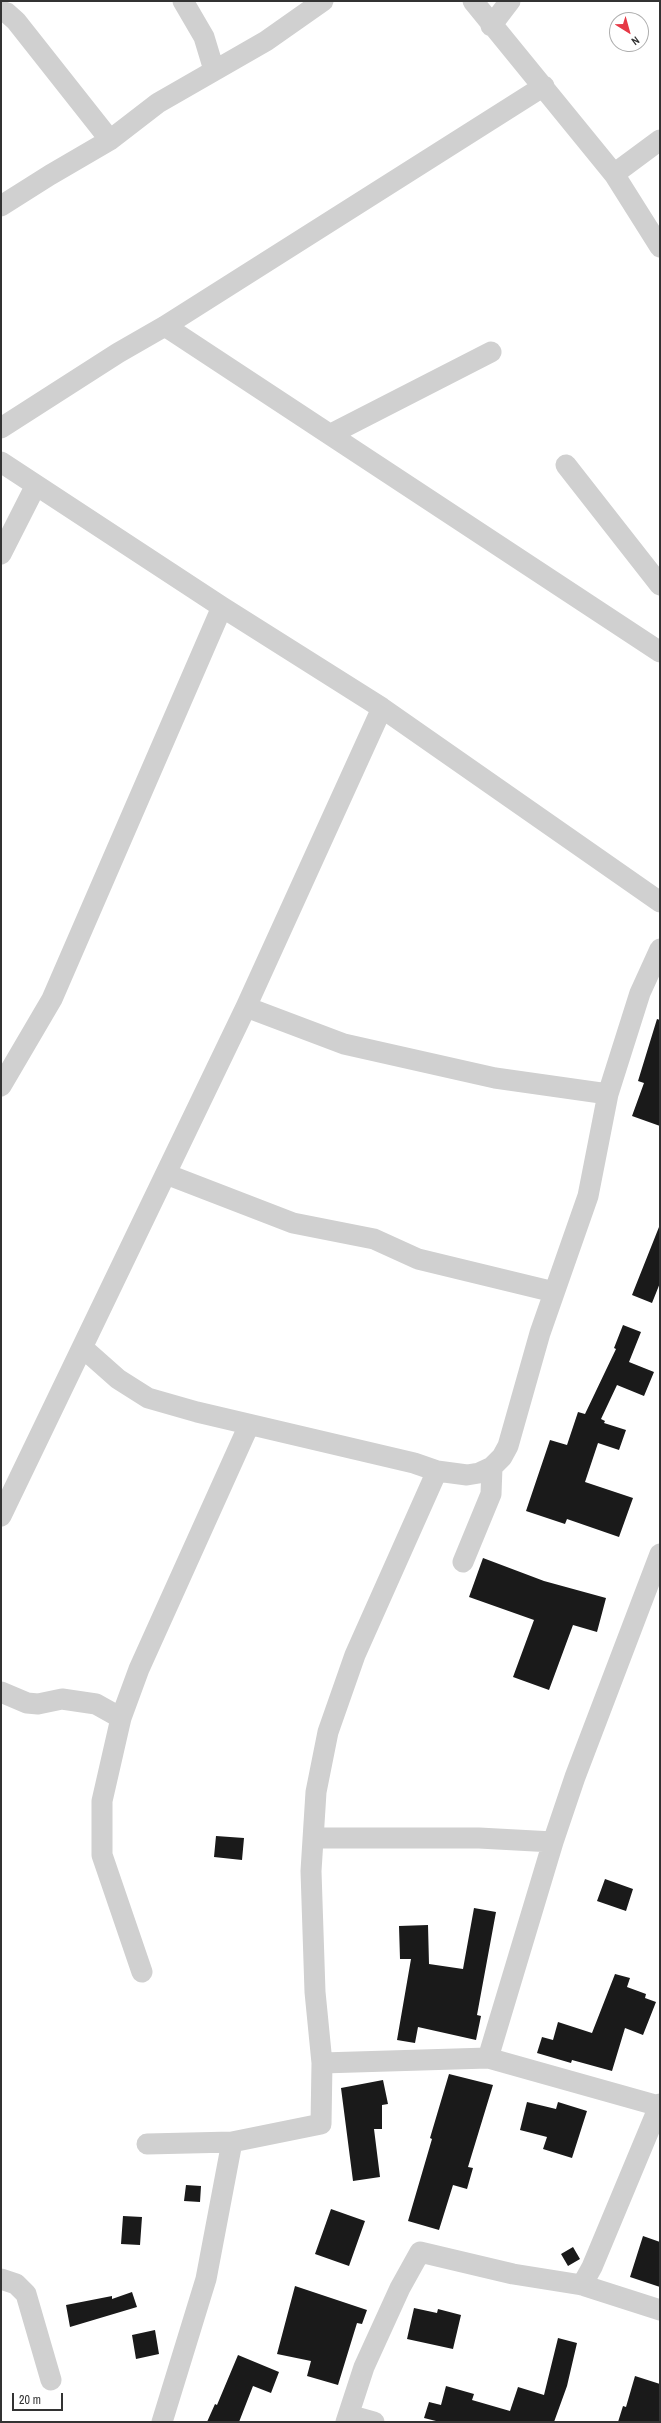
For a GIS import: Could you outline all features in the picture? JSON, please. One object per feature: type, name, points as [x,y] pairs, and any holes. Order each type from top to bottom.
[{"type":"street","points":[[183,1],[204,37],[214,70]]},
{"type":"street","points":[[1,206],[50,174],[110,140],[147,110],[266,41],[323,1]]},
{"type":"street","points":[[473,1],[491,26],[544,86],[614,174],[660,247]]},
{"type":"street","points":[[491,26],[510,1]]},
{"type":"street","points":[[1,11],[7,13],[16,21],[110,140]]},
{"type":"street","points":[[1,428],[118,352],[165,326],[544,86]]},
{"type":"street","points":[[614,174],[660,140]]},
{"type":"street","points":[[165,326],[660,652]]},
{"type":"street","points":[[331,434],[491,352]]},
{"type":"street","points":[[1,462],[222,607],[382,708],[660,902]]},
{"type":"street","points":[[566,465],[660,585]]},
{"type":"street","points":[[1,554],[36,485]]},
{"type":"street","points":[[1,1086],[52,999],[222,607]]},
{"type":"street","points":[[1,1516],[246,1007],[382,708]]},
{"type":"street","points":[[83,1348],[118,1379],[148,1398],[249,1425],[414,1463],[437,1471],[467,1476],[479,1473],[492,1467],[502,1457],[508,1446],[554,1292],[593,1178],[608,1094],[640,993],[660,949]]},
{"type":"street","points":[[246,1007],[344,1044],[495,1078],[608,1094]]},
{"type":"street","points":[[166,1174],[293,1222],[374,1239],[418,1259],[554,1292]]},
{"type":"street","points":[[142,1972],[102,1855],[102,1801],[122,1718],[139,1669],[249,1425]]},
{"type":"street","points":[[463,1562],[491,1494],[492,1467]]},
{"type":"street","points":[[147,2144],[232,2142],[321,2124],[322,2063],[315,1992],[311,1886],[316,1792],[328,1732],[354,1655],[437,1471]]},
{"type":"street","points":[[488,2058],[553,1842],[575,1777],[660,1554]]},
{"type":"street","points":[[1,1692],[27,1703],[38,1704],[62,1699],[96,1704],[122,1718]]},
{"type":"street","points":[[313,1838],[479,1838],[553,1842]]},
{"type":"street","points":[[322,2063],[488,2058],[659,2105],[592,2267],[582,2285]]},
{"type":"street","points":[[162,2422],[206,2279],[232,2142]]},
{"type":"street","points":[[374,2422],[348,2418],[364,2367],[400,2288],[420,2252],[513,2274],[582,2285],[660,2310]]},
{"type":"street","points":[[1,2279],[16,2284],[26,2294],[51,2380]]},
{"type":"building","points":[[657,1019],[660,1020],[660,1126],[632,1116],[644,1083],[638,1081]]},
{"type":"building","points":[[659,1227],[660,1283],[652,1303],[632,1295]]},
{"type":"building","points":[[623,1325],[641,1332],[629,1362],[654,1372],[644,1396],[617,1385],[601,1419],[605,1421],[604,1423],[626,1430],[619,1450],[598,1443],[585,1482],[633,1498],[619,1537],[567,1519],[565,1524],[526,1511],[550,1440],[567,1445],[578,1412],[585,1414],[616,1349],[614,1348]]},
{"type":"building","points":[[483,1558],[544,1581],[606,1598],[597,1632],[573,1625],[549,1690],[513,1677],[534,1620],[469,1597]]},
{"type":"building","points":[[216,1836],[244,1838],[242,1860],[214,1857]]},
{"type":"building","points":[[605,1879],[633,1889],[626,1911],[597,1901]]},
{"type":"building","points":[[474,1908],[496,1912],[477,2015],[481,2016],[476,2040],[418,2027],[415,2043],[397,2040],[411,1959],[400,1959],[399,1926],[428,1925],[429,1964],[463,1969]]},
{"type":"building","points":[[615,1974],[630,1978],[627,1987],[646,1994],[645,1998],[656,2002],[643,2035],[625,2028],[612,2071],[572,2060],[571,2063],[537,2053],[542,2037],[553,2040],[558,2022],[592,2033]]},
{"type":"building","points":[[449,2074],[493,2085],[468,2167],[473,2168],[467,2189],[453,2185],[439,2230],[408,2221]]},
{"type":"building","points":[[383,2080],[388,2104],[382,2105],[382,2129],[374,2129],[380,2177],[353,2181],[341,2088]]},
{"type":"building","points":[[527,2102],[556,2109],[558,2102],[587,2111],[572,2158],[543,2149],[547,2137],[520,2130]]},
{"type":"building","points":[[186,2185],[201,2186],[200,2202],[184,2201]]},
{"type":"building","points":[[331,2209],[365,2221],[349,2266],[315,2254]]},
{"type":"building","points":[[123,2216],[142,2217],[140,2245],[121,2244]]},
{"type":"building","points":[[643,2236],[660,2242],[660,2287],[630,2277]]},
{"type":"building","points":[[573,2247],[580,2259],[568,2266],[561,2254]]},
{"type":"building","points":[[295,2286],[367,2310],[362,2324],[357,2323],[338,2385],[307,2376],[311,2361],[277,2354]]},
{"type":"building","points":[[132,2292],[137,2307],[70,2327],[66,2305],[112,2296],[112,2299]]},
{"type":"building","points":[[414,2308],[437,2313],[438,2309],[461,2315],[453,2349],[407,2339]]},
{"type":"building","points":[[155,2330],[159,2354],[136,2359],[132,2335]]},
{"type":"building","points":[[558,2338],[577,2343],[567,2386],[554,2422],[440,2422],[424,2418],[429,2402],[441,2405],[446,2386],[474,2394],[472,2400],[510,2411],[518,2387],[544,2395]]},
{"type":"building","points":[[238,2355],[279,2372],[271,2393],[253,2386],[239,2422],[207,2422],[215,2404],[217,2405]]},
{"type":"building","points":[[635,2376],[660,2384],[660,2422],[618,2422],[623,2406],[626,2407]]}]
